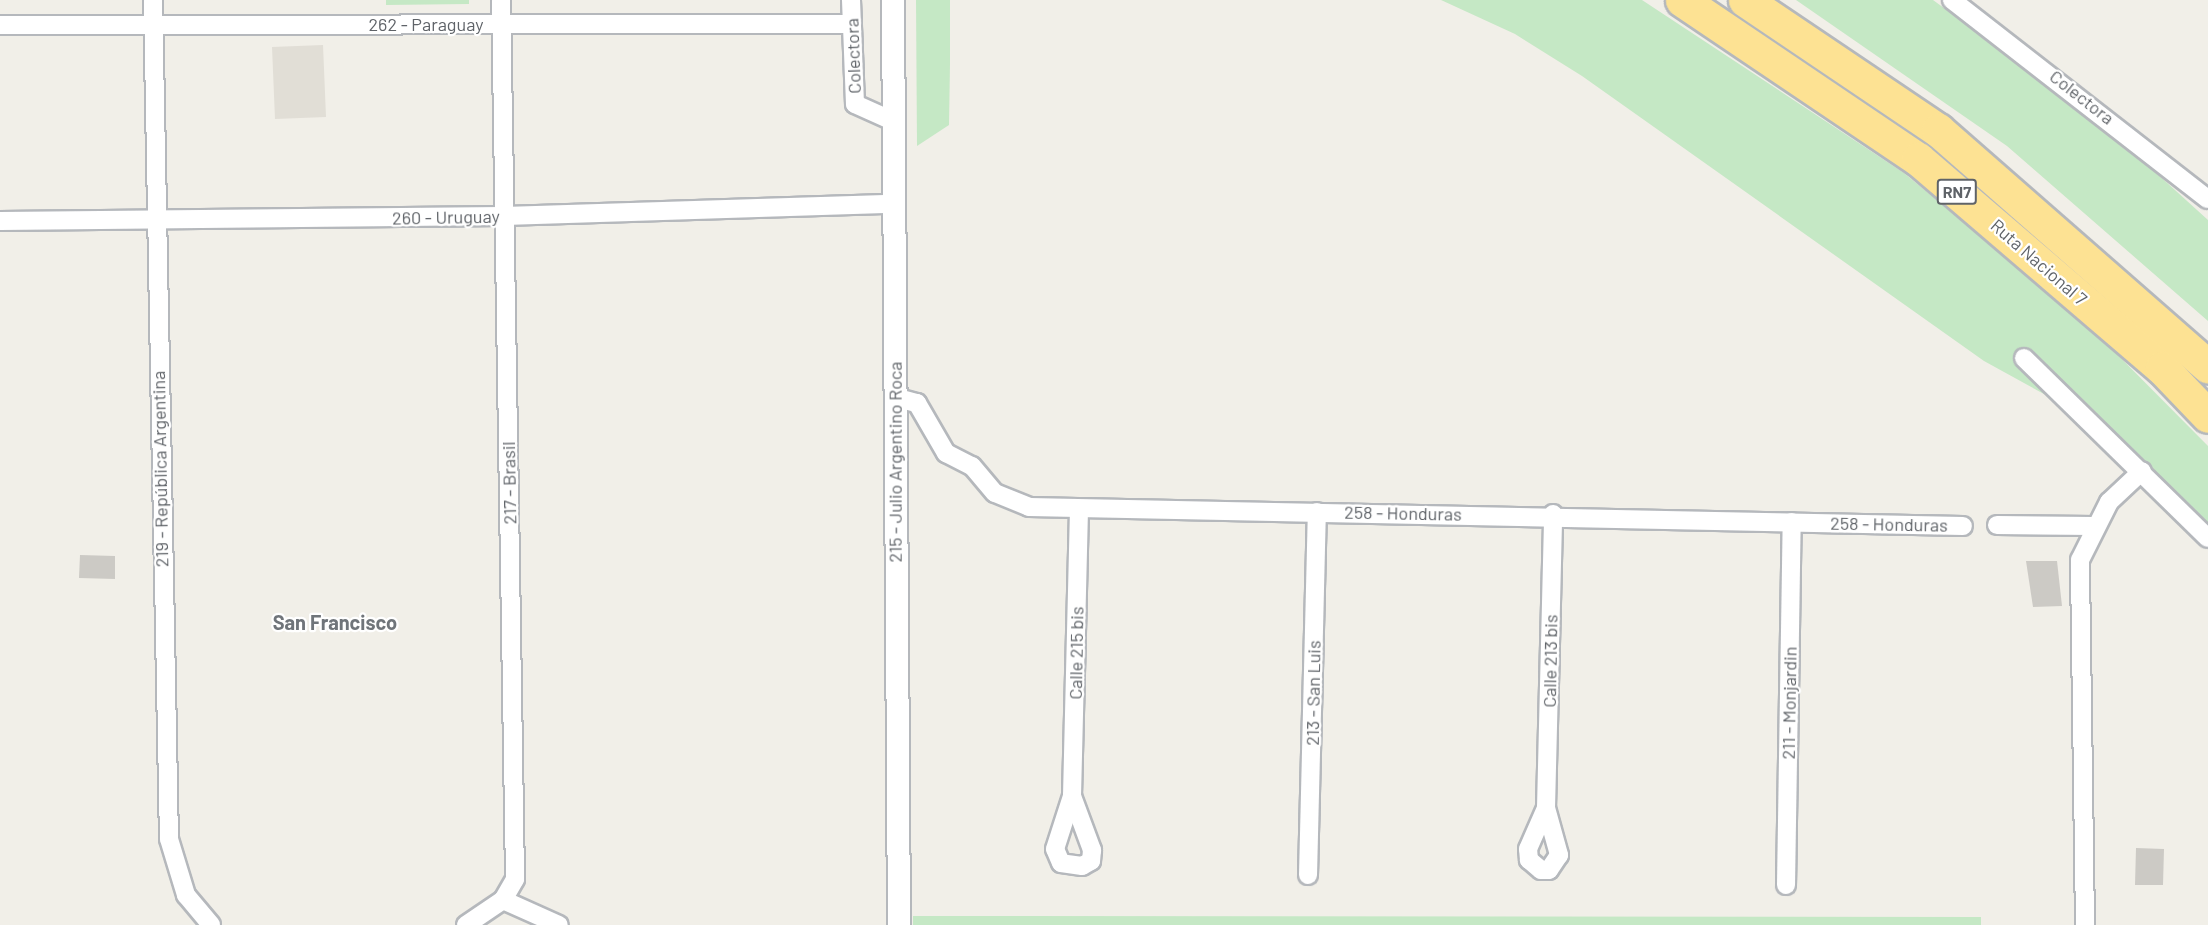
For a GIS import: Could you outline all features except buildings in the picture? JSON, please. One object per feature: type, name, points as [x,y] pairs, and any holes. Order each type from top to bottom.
[{"type":"highway","name":"Ruta Nacional 7","points":[[1682,0],[1918,159],[2162,368],[2208,416]]},
{"type":"highway","name":"Ruta Nacional 7","points":[[1745,0],[1938,130],[2208,366]]},
{"type":"street","name":"219 - República Argentina","points":[[153,0],[154,220],[170,839],[186,895],[211,925]]},
{"type":"street","name":"217 - Brasil","points":[[501,0],[515,842],[514,879],[502,900]]},
{"type":"street","name":"Colectora","points":[[851,0],[855,104],[895,122]]},
{"type":"street","name":"215 - Julio Argentino Roca","points":[[893,0],[899,925]]},
{"type":"street","name":"Colectora","points":[[1952,0],[2208,199]]},
{"type":"street","name":"262 - Paraguay","points":[[0,26],[851,24]]},
{"type":"street","name":"260 - Uruguay","points":[[0,221],[504,216],[893,204]]},
{"type":"street","points":[[2024,358],[2208,538]]},
{"type":"street","name":"258 - Honduras","points":[[894,398],[917,403],[946,453],[972,466],[1010,503],[1079,511],[1554,514],[1963,526]]},
{"type":"street","points":[[2085,925],[2078,582],[2093,526],[2142,471]]},
{"type":"street","name":"Calle 215 bis","points":[[1072,796],[1079,511]]},
{"type":"street","name":"213 - San Luis","points":[[1308,875],[1317,512]]},
{"type":"street","name":"Calle 213 bis","points":[[1546,808],[1554,514]]},
{"type":"street","name":"211 - Monjardin","points":[[1786,885],[1792,522]]},
{"type":"street","points":[[1997,525],[2093,526]]},
{"type":"street","points":[[466,925],[502,900],[559,925]]},
{"type":"shaded area","points":[[323,45],[326,117],[275,119],[272,47]]},
{"type":"green space","points":[[386,0],[469,0],[469,4],[386,5]]},
{"type":"green space","points":[[916,0],[950,0],[949,125],[917,146]]},
{"type":"green space","points":[[1441,0],[1642,0],[1904,173],[2089,326],[2208,446],[2208,526],[2153,470],[2073,410],[1984,361],[1582,76],[1515,34]]},
{"type":"green space","points":[[1796,0],[1933,0],[2100,122],[2208,220],[2208,321],[2007,146]]},
{"type":"green space","points":[[913,916],[1981,917],[1981,925],[913,925]]},
{"type":"district","name":"San Francisco","points":[[335,622]]}]
